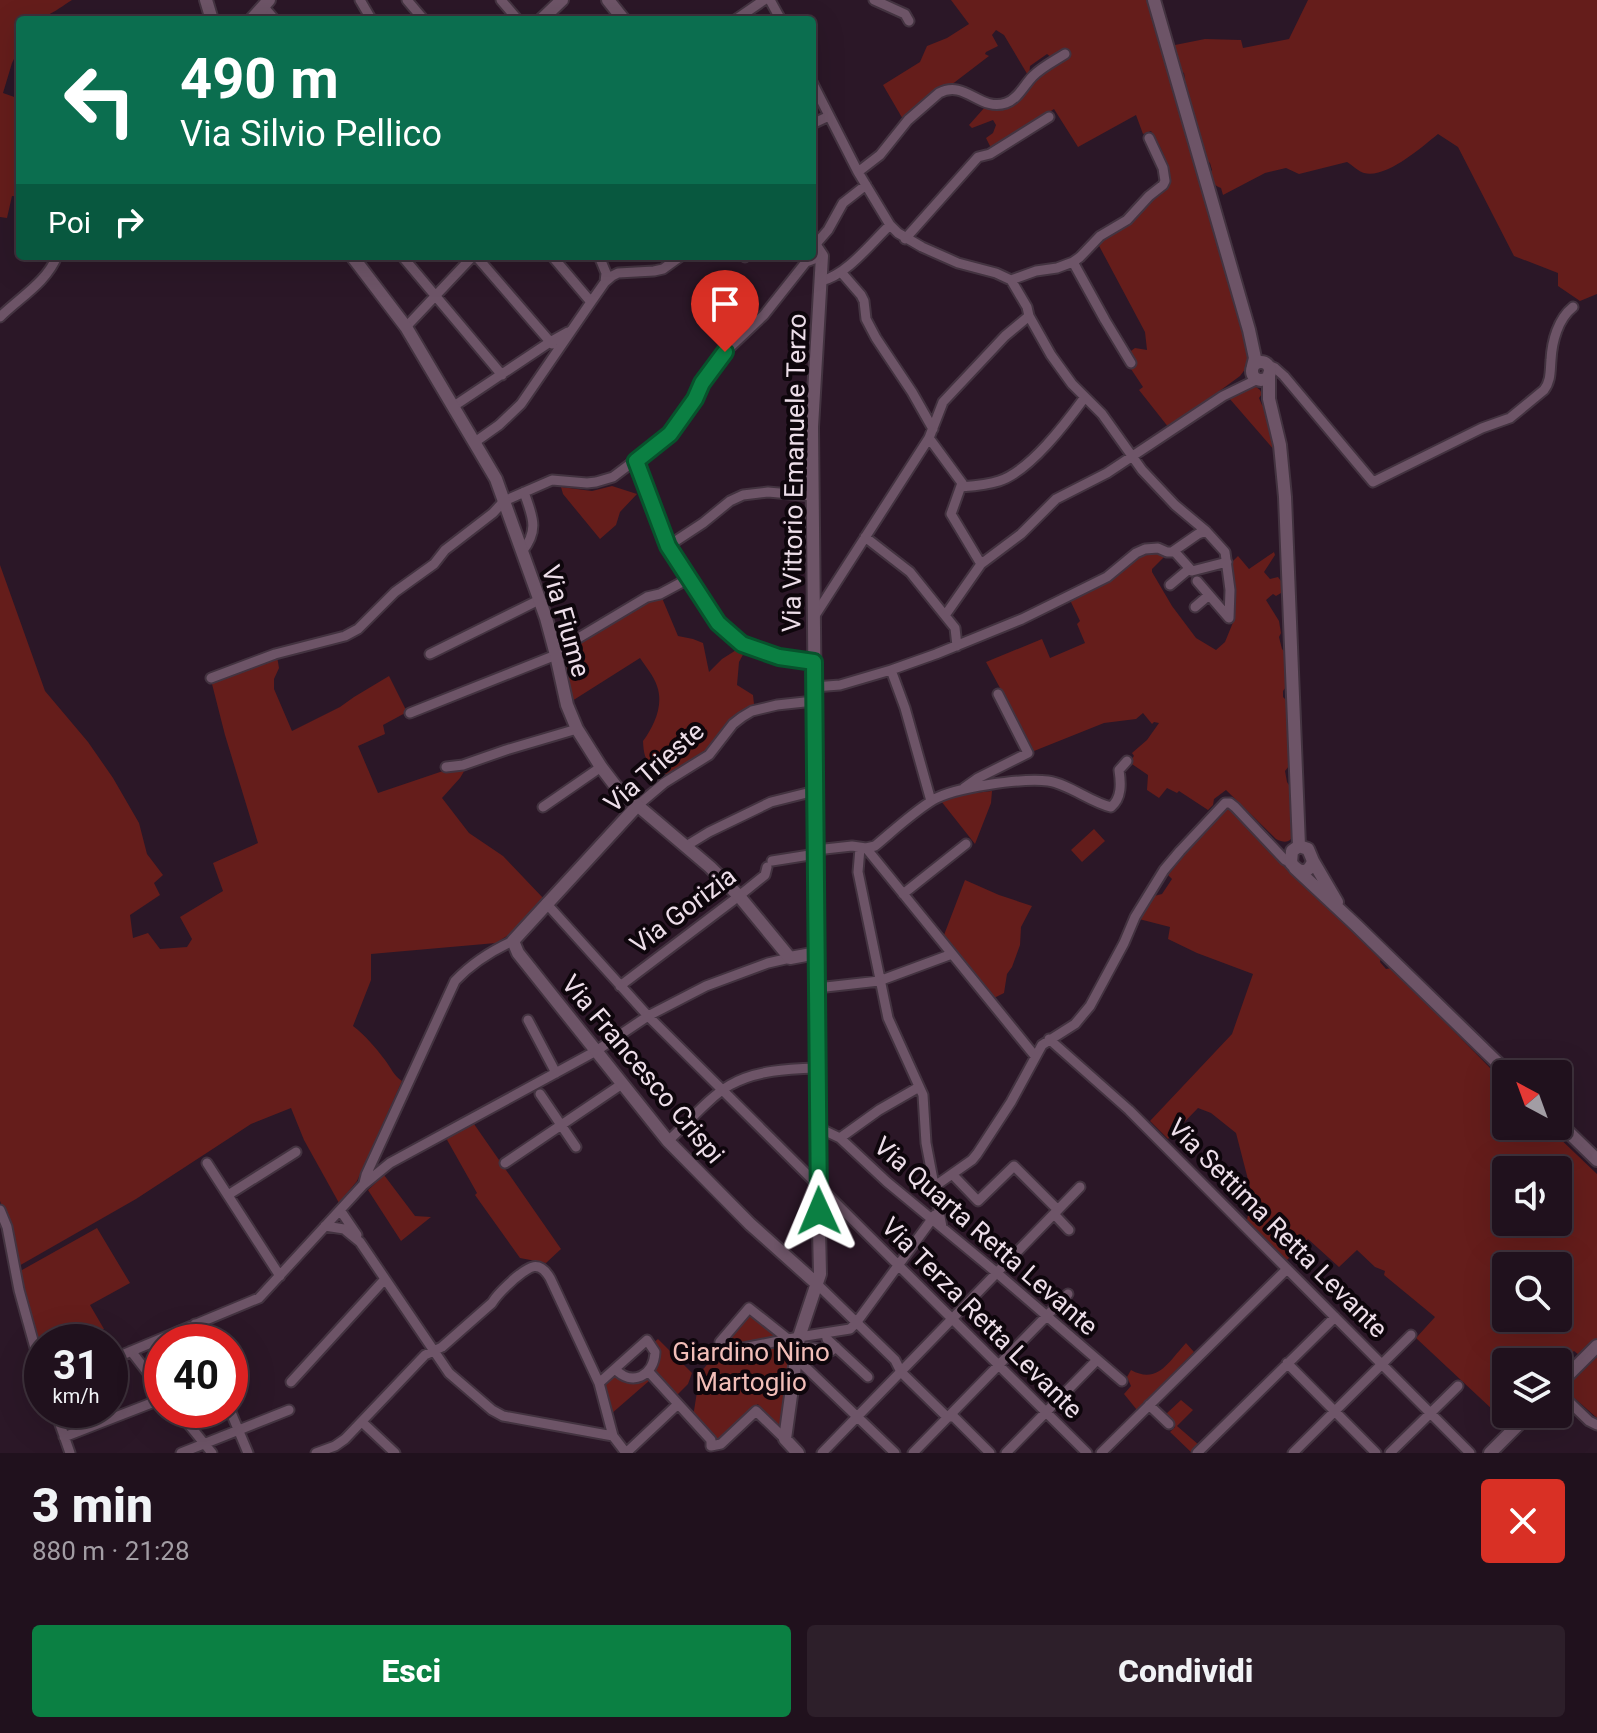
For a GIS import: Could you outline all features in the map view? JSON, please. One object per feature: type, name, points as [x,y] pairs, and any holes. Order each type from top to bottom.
[{"type":"street","points":[[407,0],[421,16]]},
{"type":"street","points":[[501,0],[515,16]]},
{"type":"street","points":[[545,16],[562,0]]},
{"type":"street","points":[[608,0],[621,16]]},
{"type":"street","points":[[741,16],[764,0]]},
{"type":"street","points":[[874,0],[905,14],[909,21]]},
{"type":"street","points":[[935,1186],[977,1154],[1011,1102],[1042,1045],[1082,1017],[1149,892],[1180,851],[1225,803],[1235,807],[1285,860],[1304,872],[1308,870],[1296,795],[1280,445],[1262,372],[1255,358],[1154,0]]},
{"type":"street","points":[[858,172],[880,155],[908,120],[944,90],[958,89],[986,103],[1002,104],[1015,98],[1038,71],[1065,54]]},
{"type":"street","points":[[816,90],[858,172],[890,225],[905,239],[958,263],[1011,280],[1051,355],[1072,384],[1102,414],[1142,470],[1225,552],[1230,590],[1229,618],[1197,581]]},
{"type":"street","points":[[816,122],[829,116]]},
{"type":"street","points":[[905,239],[978,157],[990,154],[1049,117]]},
{"type":"street","points":[[1011,280],[1073,262],[1100,236],[1127,220],[1163,185],[1163,168],[1149,138]]},
{"type":"street","points":[[816,247],[843,203],[866,185]]},
{"type":"street","points":[[821,281],[841,272],[890,225]]},
{"type":"street","name":"Via Vittorio Emanuele Terzo","points":[[785,1439],[802,1359],[794,1338],[820,1274],[812,496],[813,398],[821,281],[816,247]]},
{"type":"street","points":[[0,317],[4,307],[49,271],[55,260]]},
{"type":"street","name":"Via Fiume","points":[[355,260],[406,327],[496,479],[539,600],[556,653],[567,705],[577,729],[617,788],[710,867],[739,896],[790,958]]},
{"type":"street","points":[[405,260],[502,375]]},
{"type":"street","points":[[406,327],[470,260]]},
{"type":"street","points":[[478,260],[554,346]]},
{"type":"street","points":[[555,260],[591,302]]},
{"type":"street","points":[[601,260],[606,273],[605,282]]},
{"type":"street","points":[[454,406],[554,346],[571,330],[612,276],[663,269],[675,260]]},
{"type":"street","points":[[211,678],[275,654],[345,636],[358,629],[395,592],[434,564],[445,550],[504,501],[552,480],[587,483],[606,480],[636,461],[670,434],[725,352],[764,315],[807,260]]},
{"type":"street","points":[[1073,262],[1131,363]]},
{"type":"street","points":[[841,272],[861,295],[866,319],[876,338],[912,392],[931,433],[962,483],[951,514],[981,564]]},
{"type":"street","points":[[946,614],[981,564],[1021,534],[1056,499],[1107,473],[1262,372],[1275,368],[1373,482],[1482,428],[1510,418],[1544,390],[1551,375],[1555,334],[1566,312],[1573,307]]},
{"type":"street","points":[[814,618],[931,433],[943,402],[1005,336],[1029,316]]},
{"type":"street","points":[[475,442],[521,404],[554,346]]},
{"type":"street","points":[[961,487],[1000,481],[1015,472],[1056,435],[1085,397]]},
{"type":"street","points":[[636,461],[668,546],[718,623],[742,644],[779,657],[814,662]]},
{"type":"street","points":[[522,552],[528,545],[535,524],[524,492]]},
{"type":"street","points":[[668,546],[743,495],[768,492],[812,496]]},
{"type":"street","points":[[1206,531],[1174,551],[1192,571],[1227,562]]},
{"type":"street","points":[[865,537],[910,572],[946,614],[955,628],[957,646]]},
{"type":"street","name":"Via Trieste","points":[[513,941],[637,806],[664,783],[709,755],[733,724],[752,711],[891,670],[957,646],[1022,619],[1107,577],[1136,553],[1152,548],[1174,551]]},
{"type":"street","points":[[1170,585],[1189,569]]},
{"type":"street","points":[[410,713],[556,653],[647,597],[660,594],[688,579]]},
{"type":"street","points":[[1195,607],[1209,595]]},
{"type":"street","points":[[430,654],[539,600]]},
{"type":"street","points":[[891,670],[931,801]]},
{"type":"street","points":[[961,790],[1028,753],[998,694]]},
{"type":"street","points":[[446,767],[463,765],[577,729]]},
{"type":"street","points":[[863,848],[875,846],[931,801],[943,794],[961,790],[1024,781],[1051,781],[1111,807],[1119,794],[1119,770],[1127,761]]},
{"type":"street","points":[[543,807],[601,767]]},
{"type":"street","points":[[686,846],[771,802],[815,791]]},
{"type":"street","points":[[1267,838],[1285,848],[1304,851],[1357,926]]},
{"type":"street","points":[[903,894],[966,844]]},
{"type":"street","name":"Via Gorizia","points":[[620,986],[765,875],[770,864],[816,852],[852,846],[863,848]]},
{"type":"street","points":[[863,848],[1035,1056]]},
{"type":"street","points":[[863,848],[858,872],[879,981],[892,1026],[925,1103],[926,1143],[942,1227]]},
{"type":"street","points":[[1304,851],[1290,856],[1293,865],[1495,1060]]},
{"type":"street","name":"Via Terza Retta Levante","points":[[546,903],[648,1016],[1087,1453]]},
{"type":"street","points":[[363,1185],[455,981],[474,963],[513,941]]},
{"type":"street","name":"Via Francesco Crispi","points":[[513,941],[518,953],[668,1141],[750,1224],[817,1284]]},
{"type":"street","points":[[195,1324],[259,1298],[363,1185],[390,1163],[596,1051],[648,1016],[706,986],[768,963],[817,953]]},
{"type":"street","points":[[817,988],[879,981],[952,954]]},
{"type":"street","points":[[528,1020],[556,1073]]},
{"type":"street","name":"Via Settima Retta Levante","points":[[1049,1039],[1129,1110],[1470,1453]]},
{"type":"street","points":[[668,1141],[733,1084],[777,1070],[818,1068]]},
{"type":"street","points":[[505,1163],[622,1084]]},
{"type":"street","points":[[840,1138],[919,1087]]},
{"type":"street","points":[[540,1094],[576,1147]]},
{"type":"street","name":"Via Quarta Retta Levante","points":[[819,1128],[840,1138],[887,1182],[1122,1381]]},
{"type":"street","points":[[1572,1136],[1597,1160]]},
{"type":"street","points":[[228,1195],[296,1152]]},
{"type":"street","points":[[207,1163],[280,1276]]},
{"type":"street","points":[[952,1174],[978,1201],[1014,1166],[1069,1230]]},
{"type":"street","points":[[822,1453],[1080,1187]]},
{"type":"street","points":[[794,1338],[749,1308],[720,1342],[728,1351],[850,1329],[940,1209]]},
{"type":"street","points":[[0,1210],[7,1227],[28,1324]]},
{"type":"street","points":[[340,1210],[449,1373],[492,1410],[503,1416],[613,1436]]},
{"type":"street","points":[[325,1226],[344,1229],[360,1242]]},
{"type":"street","points":[[316,1453],[335,1446],[425,1355],[442,1347],[526,1269],[533,1266],[546,1271],[550,1278],[599,1383],[613,1436],[626,1453],[678,1404]]},
{"type":"street","points":[[1101,1453],[1287,1269]]},
{"type":"street","points":[[291,1382],[385,1279]]},
{"type":"street","points":[[817,1284],[895,1360],[901,1372],[990,1453]]},
{"type":"street","points":[[913,1453],[1068,1294]]},
{"type":"street","points":[[1197,1453],[1335,1317]]},
{"type":"street","points":[[826,1333],[827,1339],[868,1377]]},
{"type":"street","points":[[1293,1453],[1411,1335]]},
{"type":"street","points":[[599,1383],[647,1340],[655,1352],[653,1365],[643,1376],[630,1379],[615,1369]]},
{"type":"street","points":[[128,1352],[144,1346]]},
{"type":"street","points":[[1572,1373],[1597,1346]]},
{"type":"street","points":[[836,1347],[831,1351],[807,1347],[802,1359],[895,1453]]},
{"type":"street","points":[[131,1351],[144,1368]]},
{"type":"street","points":[[1006,1453],[1097,1360]]},
{"type":"street","points":[[1287,1363],[1376,1453]]},
{"type":"street","points":[[648,1371],[711,1440],[709,1449]]},
{"type":"street","points":[[1390,1453],[1458,1386]]},
{"type":"street","points":[[1572,1403],[1597,1425]]},
{"type":"street","points":[[1149,1405],[1169,1424]]},
{"type":"street","points":[[64,1437],[144,1406]]},
{"type":"street","points":[[181,1453],[289,1410]]},
{"type":"street","points":[[709,1449],[721,1444],[756,1411],[798,1453]]},
{"type":"street","points":[[362,1422],[395,1453]]},
{"type":"street","points":[[61,1428],[70,1453]]},
{"type":"street","points":[[191,1428],[212,1453]]},
{"type":"street","points":[[1490,1453],[1515,1428]]},
{"type":"street","points":[[238,1430],[248,1453]]},
{"type":"green space","points":[[0,0],[72,0],[44,16],[16,16],[16,55],[3,93],[16,98],[16,196],[12,196],[7,218],[0,217]]},
{"type":"green space","points":[[951,0],[1149,0],[1249,357],[1249,364],[1240,376],[1169,428],[1139,390],[1143,387],[1131,369],[1135,366],[1128,353],[1135,348],[1147,350],[1145,332],[1097,242],[1168,188],[1168,166],[1158,143],[1151,131],[1143,134],[1136,115],[1078,147],[1054,109],[992,150],[986,138],[993,133],[996,125],[993,120],[972,128],[969,125],[985,107],[996,108],[1012,103],[1043,71],[1071,54],[1064,50],[1052,58],[1047,54],[1030,66],[1029,77],[1004,35],[996,30],[992,35],[998,46],[986,52],[989,56],[904,121],[883,85],[920,62],[927,46],[969,24]]},
{"type":"green space","points":[[1308,0],[1597,0],[1597,294],[1580,301],[1558,286],[1558,273],[1514,256],[1458,147],[1438,134],[1403,161],[1373,174],[1364,173],[1347,162],[1299,174],[1286,168],[1265,173],[1223,195],[1211,177],[1210,163],[1206,160],[1183,84],[1184,73],[1180,71],[1173,49],[1175,45],[1205,39],[1241,40],[1243,48],[1289,39]]},
{"type":"green space","points":[[1255,386],[1262,394],[1259,398],[1266,408],[1275,451],[1229,398]]},
{"type":"green space","points":[[612,486],[637,494],[620,512],[616,525],[600,539],[563,494],[561,487],[592,491]]},
{"type":"green space","points":[[1160,552],[1164,557],[1152,572],[1196,638],[1216,650],[1225,642],[1234,620],[1231,563],[1238,556],[1249,569],[1274,552],[1264,572],[1270,579],[1278,577],[1281,581],[1281,593],[1273,594],[1266,600],[1279,621],[1279,637],[1284,651],[1286,687],[1283,697],[1287,701],[1289,766],[1285,771],[1291,788],[1295,824],[1291,839],[1285,842],[1276,839],[1226,790],[1214,799],[1208,810],[1179,791],[1177,793],[1167,788],[1159,798],[1147,790],[1148,775],[1129,762],[1134,756],[1132,753],[1147,740],[1159,723],[1152,724],[1143,713],[1136,719],[1104,723],[1034,751],[986,662],[1042,639],[1050,658],[1085,643],[1077,624],[1080,621],[1070,600],[1137,554]]},
{"type":"green space","points":[[0,565],[45,691],[88,742],[113,778],[139,823],[147,854],[163,875],[154,883],[160,895],[130,915],[133,938],[148,933],[160,949],[187,947],[192,939],[180,917],[223,891],[213,863],[258,843],[211,680],[277,656],[279,668],[274,689],[292,731],[340,707],[389,676],[407,712],[383,725],[385,734],[358,746],[378,793],[443,771],[466,768],[442,798],[469,833],[503,856],[544,899],[510,934],[496,943],[371,954],[371,980],[353,1026],[402,1081],[357,1181],[339,1203],[304,1140],[291,1108],[251,1124],[136,1199],[17,1267],[9,1226],[0,1201]]},
{"type":"green space","points":[[662,598],[678,636],[703,643],[709,672],[741,647],[746,649],[739,662],[737,685],[753,695],[754,704],[732,719],[703,754],[668,775],[652,766],[645,755],[643,741],[659,708],[659,693],[656,682],[640,658],[572,701],[563,652],[650,599]]},
{"type":"green space","points":[[992,791],[991,803],[975,844],[941,801],[957,795]]},
{"type":"green space","points":[[1228,807],[1296,874],[1296,879],[1307,884],[1381,958],[1380,962],[1386,969],[1392,968],[1492,1070],[1492,1140],[1561,1140],[1597,1174],[1597,1338],[1579,1355],[1572,1353],[1572,1348],[1492,1348],[1492,1409],[1416,1338],[1435,1317],[1384,1275],[1385,1271],[1375,1267],[1357,1250],[1339,1267],[1308,1239],[1287,1260],[1247,1220],[1252,1195],[1236,1133],[1211,1113],[1198,1108],[1168,1139],[1150,1121],[1232,1034],[1253,974],[1168,939],[1170,927],[1139,919],[1154,896],[1162,894],[1172,879],[1168,875]]},
{"type":"green space","points":[[1094,829],[1105,841],[1082,862],[1071,850]]},
{"type":"green space","points":[[965,880],[1032,906],[1021,927],[1020,945],[1007,974],[1004,993],[994,998],[944,935]]},
{"type":"green space","points":[[474,1124],[561,1249],[546,1263],[520,1258],[475,1195],[477,1193],[446,1138]]},
{"type":"green space","points":[[384,1175],[415,1216],[431,1217],[401,1241],[368,1190]]},
{"type":"green space","points":[[97,1228],[130,1283],[90,1305],[101,1324],[32,1324],[19,1277],[22,1270]]},
{"type":"green space","name":"Giardino Nino Martoglio","points":[[749,1314],[790,1346],[781,1424],[779,1427],[758,1404],[721,1439],[715,1440],[693,1417],[700,1373]]},
{"type":"green space","points":[[658,1339],[692,1373],[688,1384],[677,1395],[654,1370],[658,1360],[653,1343]]},
{"type":"green space","points":[[1186,1343],[1194,1352],[1137,1410],[1124,1394],[1131,1386],[1127,1377],[1131,1370],[1140,1374],[1156,1373]]},
{"type":"green space","points":[[1597,1357],[1597,1418],[1572,1396],[1572,1381]]},
{"type":"green space","points":[[615,1376],[627,1381],[646,1378],[649,1381],[611,1414],[605,1382]]},
{"type":"green space","points":[[1181,1400],[1193,1410],[1177,1426],[1199,1445],[1192,1453],[1170,1432],[1175,1427],[1166,1414]]},
{"type":"route","points":[[725,352],[702,383],[679,423],[636,461],[674,558],[718,623],[742,644],[779,657],[814,662],[819,1211]]}]
